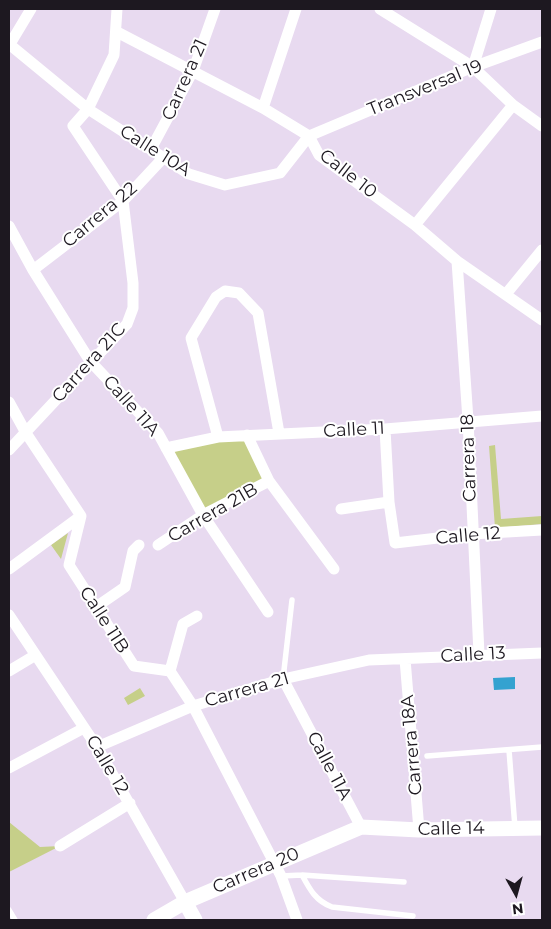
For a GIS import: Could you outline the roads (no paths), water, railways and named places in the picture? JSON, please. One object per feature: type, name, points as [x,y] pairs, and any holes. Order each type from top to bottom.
[{"type":"street","points":[[9,44],[31,9]]},
{"type":"street","points":[[117,9],[114,55],[88,109],[73,126],[123,201]]},
{"type":"street","name":"Carrera 21","points":[[152,149],[193,70],[215,9]]},
{"type":"street","points":[[263,108],[296,9]]},
{"type":"street","points":[[380,9],[473,67],[513,105],[542,126]]},
{"type":"street","points":[[473,67],[491,9]]},
{"type":"street","name":"Calle 10","points":[[117,32],[193,70],[263,108],[309,136],[319,155],[415,224],[457,261],[542,320]]},
{"type":"street","name":"Transversal 19","points":[[309,136],[473,67],[542,42]]},
{"type":"street","name":"Calle 10A","points":[[9,44],[88,109],[189,174],[225,185],[280,174],[309,136]]},
{"type":"street","points":[[415,224],[513,105]]},
{"type":"street","name":"Carrera 22","points":[[33,270],[123,201],[164,157]]},
{"type":"street","name":"Carrera 21C","points":[[9,450],[26,434],[90,361],[127,324],[132,308],[133,283],[123,201]]},
{"type":"street","name":"Calle 11A","points":[[9,226],[33,270],[90,361],[158,433],[203,515],[268,612]]},
{"type":"street","points":[[506,294],[542,250]]},
{"type":"street","name":"Carrera 18","points":[[457,261],[468,420],[479,654]]},
{"type":"street","points":[[218,437],[191,338],[216,296],[225,291],[239,293],[258,313],[279,433]]},
{"type":"street","points":[[9,402],[26,434],[81,516],[9,569]]},
{"type":"street","name":"Calle 11","points":[[166,448],[218,437],[385,429],[468,420],[542,416]]},
{"type":"street","points":[[341,509],[389,502],[385,429]]},
{"type":"street","points":[[248,435],[269,482],[334,568]]},
{"type":"street","name":"Carrera 21B","points":[[158,545],[203,515],[269,482]]},
{"type":"street","name":"Calle 12","points":[[389,502],[395,544],[472,534],[542,530]]},
{"type":"street","name":"Calle 11B","points":[[81,516],[69,565],[134,666],[170,671]]},
{"type":"street","points":[[96,607],[125,587],[133,551],[138,545]]},
{"type":"street","name":"Calle 12","points":[[9,615],[34,656],[97,747],[195,920]]},
{"type":"street","points":[[196,616],[182,624],[170,671],[193,706],[277,870],[297,920]]},
{"type":"street","name":"Calle 13","points":[[405,659],[479,654],[542,653]]},
{"type":"street","points":[[9,671],[34,656]]},
{"type":"street","name":"Carrera 21","points":[[97,747],[193,706],[283,679],[369,660],[405,659]]},
{"type":"street","name":"Carrera 18A","points":[[405,659],[419,830]]},
{"type":"street","name":"Calle 11A","points":[[283,679],[361,827]]},
{"type":"street","points":[[9,768],[84,728]]},
{"type":"street","points":[[60,846],[130,803]]},
{"type":"street","name":"Calle 14","points":[[361,827],[419,830],[542,828]]},
{"type":"street","name":"Carrera 20","points":[[154,920],[185,902],[277,870],[361,827]]},
{"type":"lane","points":[[283,679],[292,600]]},
{"type":"lane","points":[[427,756],[542,747]]},
{"type":"lane","points":[[509,750],[515,828]]},
{"type":"lane","points":[[277,870],[302,875],[404,882]]},
{"type":"lane","points":[[302,875],[311,892],[320,903],[332,907],[413,916]]},
{"type":"lane","points":[[9,910],[15,920]]},
{"type":"water","points":[[515,677],[515,689],[494,690],[493,678]]}]
